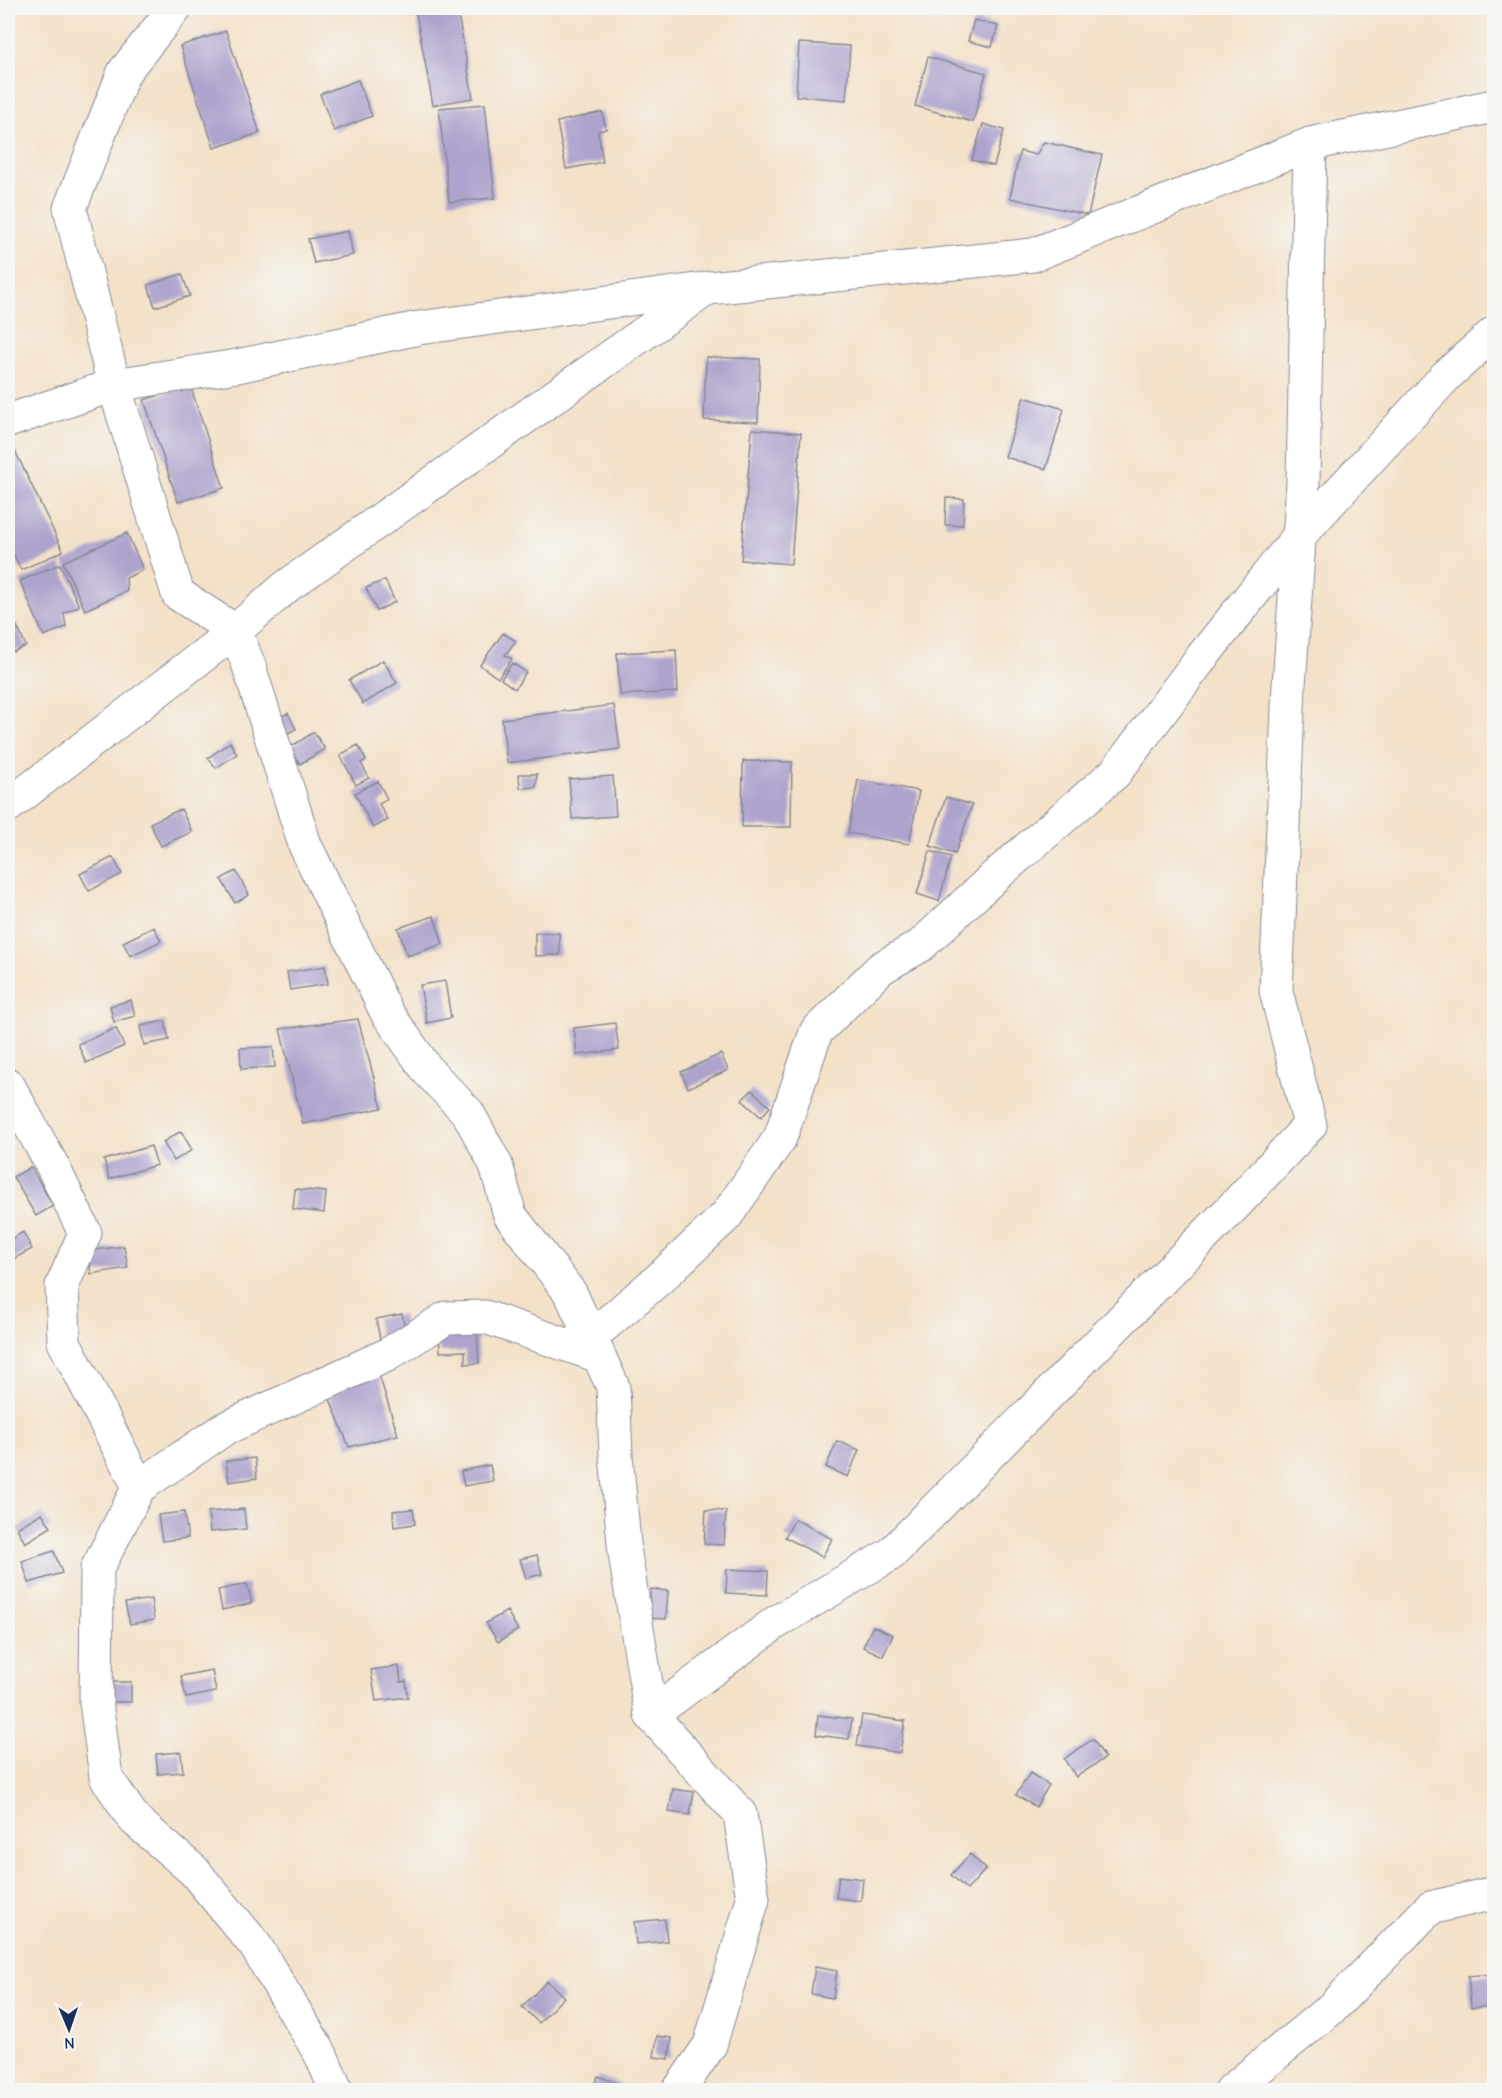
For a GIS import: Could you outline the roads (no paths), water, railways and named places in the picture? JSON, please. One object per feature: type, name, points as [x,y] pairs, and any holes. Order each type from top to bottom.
[{"type":"street","points":[[176,8],[124,72],[70,208],[114,385],[178,594],[235,631],[248,663],[305,845],[387,1013],[428,1071],[468,1113],[496,1165],[510,1215],[572,1294],[613,1387],[616,1455],[625,1554],[651,1714],[740,1814],[753,1899],[710,2045],[679,2091]]},
{"type":"street","points":[[8,421],[114,385],[237,366],[419,328],[708,288],[1033,255],[1310,144],[1494,106]]},
{"type":"street","points":[[651,1714],[775,1623],[891,1554],[1236,1204],[1310,1125],[1276,991],[1288,697],[1303,482],[1310,144]]},
{"type":"street","points":[[8,806],[235,631],[287,586],[708,288]]},
{"type":"street","points":[[595,1347],[659,1279],[726,1216],[780,1138],[816,1032],[880,968],[920,946],[993,878],[1115,773],[1202,657],[1299,536],[1446,376],[1494,333]]},
{"type":"street","points":[[8,1085],[53,1167],[85,1233],[63,1286],[64,1342],[139,1487]]},
{"type":"street","points":[[336,2091],[321,2055],[255,1946],[194,1871],[134,1819],[106,1777],[96,1702],[97,1569],[139,1487],[224,1429],[387,1355],[446,1318],[485,1317],[595,1347]]},
{"type":"street","points":[[1232,2091],[1334,2007],[1430,1908],[1494,1893]]}]
